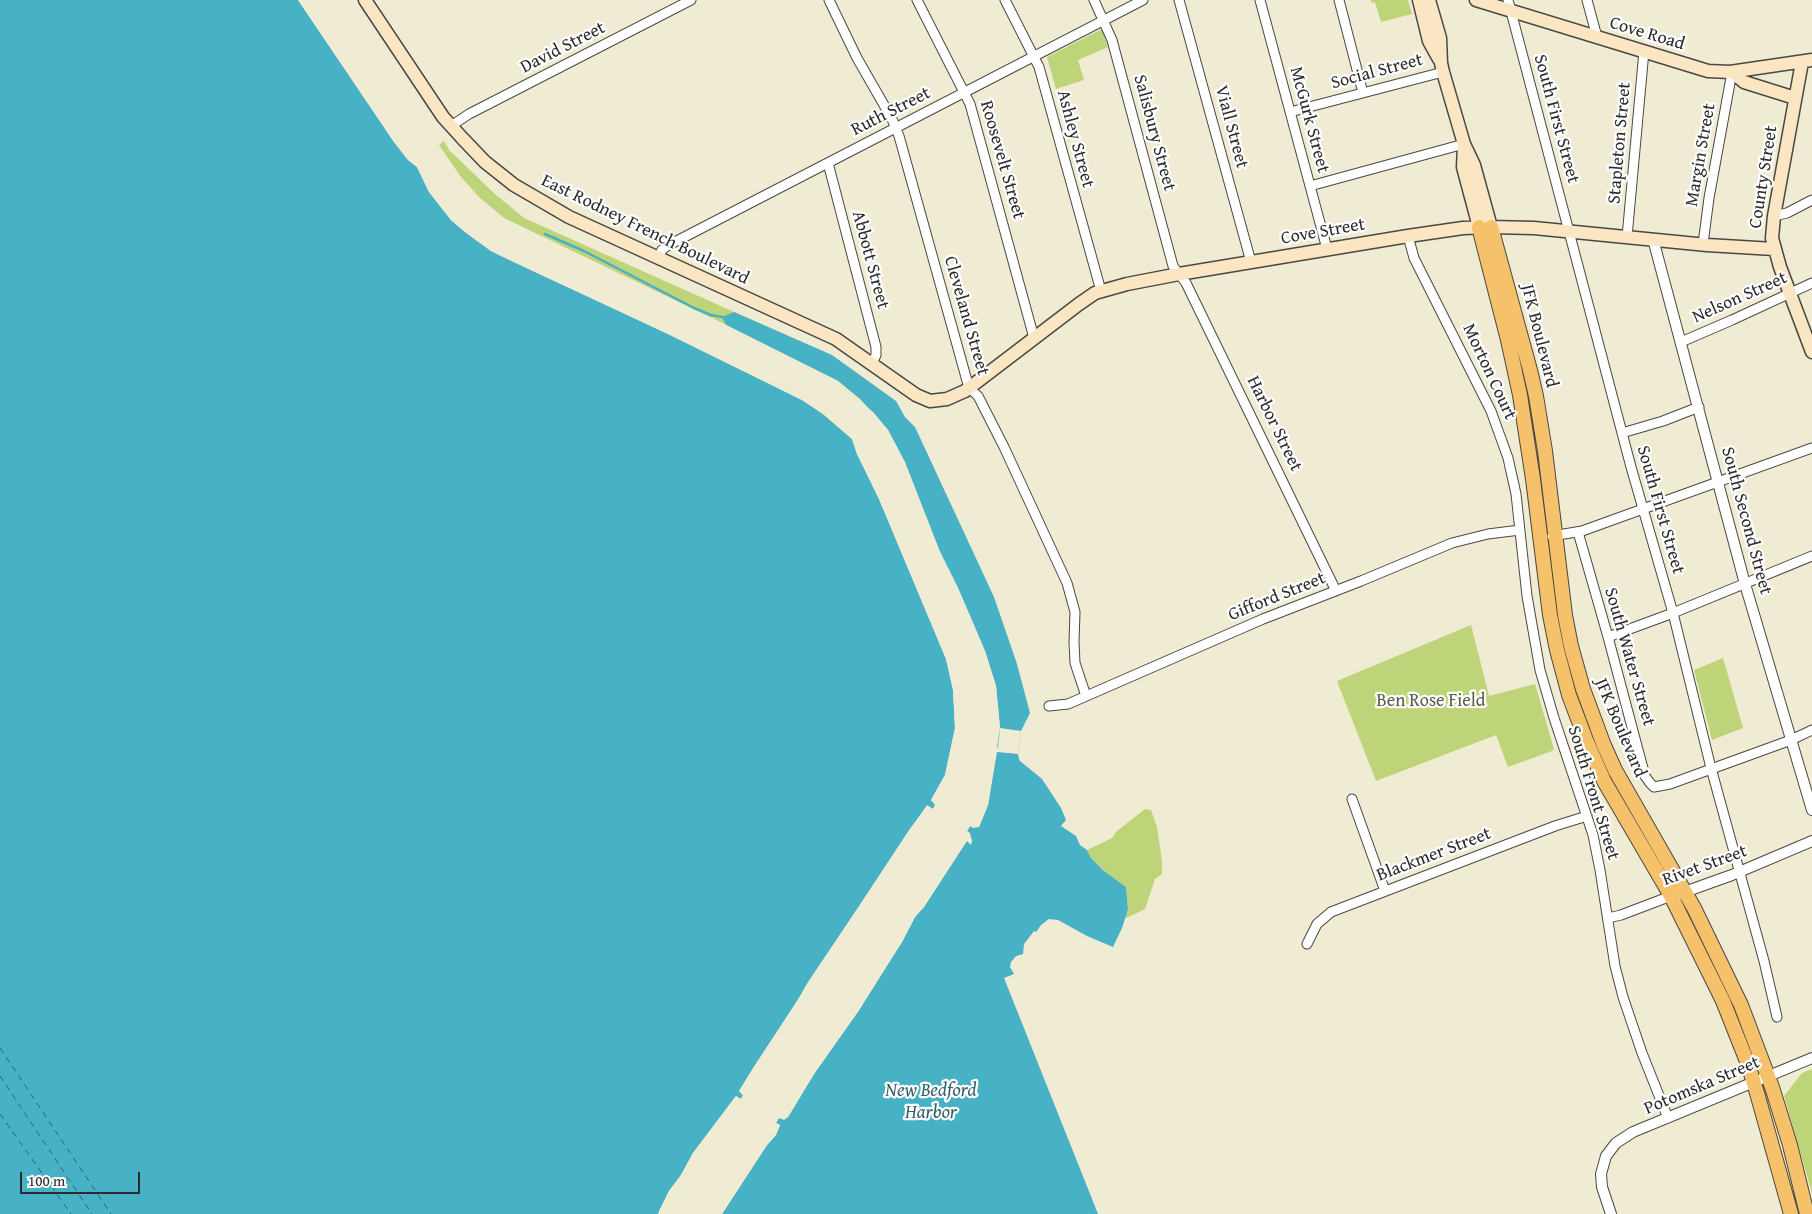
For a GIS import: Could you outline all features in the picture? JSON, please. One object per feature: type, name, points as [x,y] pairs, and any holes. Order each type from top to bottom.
[{"type":"main road","name":"East Rodney French Boulevard","points":[[365,0],[438,109],[462,140],[494,170],[525,192],[569,217],[836,339],[916,395]]},
{"type":"main road","points":[[1419,0],[1430,41],[1442,67],[1464,144],[1463,167],[1485,227]]},
{"type":"main road","points":[[1429,0],[1440,38],[1442,67]]},
{"type":"main road","name":"Cove Road","points":[[1476,0],[1510,5],[1597,37],[1714,72],[1732,72],[1807,61]]},
{"type":"main road","name":"County Street","points":[[1807,61],[1795,98],[1774,216],[1772,238],[1774,249],[1812,352]]},
{"type":"main road","points":[[1732,72],[1744,82],[1795,98]]},
{"type":"main road","name":"Cove Street","points":[[916,395],[926,400],[940,401],[955,397],[1079,304],[1101,291],[1179,274],[1408,236],[1485,227],[1521,227],[1774,249]]},
{"type":"main road","name":"JFK Boulevard","points":[[1485,227],[1534,388],[1541,425],[1567,631],[1576,669],[1588,706],[1621,782],[1711,940],[1741,1005],[1768,1076],[1790,1145],[1807,1214]]},
{"type":"main road","name":"JFK Boulevard","points":[[1485,227],[1518,386],[1533,479],[1553,634],[1565,682],[1574,711],[1610,793],[1671,896],[1723,1001],[1754,1083],[1791,1214]]},
{"type":"street","name":"David Street","points":[[451,126],[469,114],[691,0]]},
{"type":"street","name":"Cleveland Street","points":[[829,0],[857,58],[896,128],[969,388],[978,396],[1067,583],[1075,612],[1075,663],[1086,696]]},
{"type":"street","name":"Roosevelt Street","points":[[917,0],[972,108],[1034,338]]},
{"type":"street","name":"Ashley Street","points":[[1005,0],[1040,71],[1101,291]]},
{"type":"street","name":"Salisbury Street","points":[[1094,0],[1112,40],[1173,266],[1179,274]]},
{"type":"street","name":"Ruth Street","points":[[658,257],[662,250],[668,246],[1143,0]]},
{"type":"street","name":"Viall Street","points":[[1180,0],[1251,262]]},
{"type":"street","name":"McGurk Street","points":[[1260,0],[1327,249]]},
{"type":"street","points":[[1339,0],[1363,93]]},
{"type":"street","points":[[1587,0],[1597,37]]},
{"type":"street","name":"South First Street","points":[[1510,5],[1622,433],[1673,613],[1711,768],[1740,871],[1777,1017]]},
{"type":"street","name":"Stapleton Street","points":[[1628,237],[1644,51]]},
{"type":"street","name":"Social Street","points":[[1290,112],[1363,93],[1442,67]]},
{"type":"street","name":"Margin Street","points":[[1703,244],[1709,198],[1732,72]]},
{"type":"street","points":[[1310,186],[1464,144]]},
{"type":"street","name":"Abbott Street","points":[[828,163],[876,346],[876,354],[872,364]]},
{"type":"street","points":[[1774,216],[1787,213],[1812,200]]},
{"type":"street","name":"Morton Court","points":[[1408,236],[1414,258],[1478,384],[1497,427],[1512,476],[1520,530]]},
{"type":"street","name":"South Second Street","points":[[1653,239],[1745,584],[1812,810]]},
{"type":"street","name":"Harbor Street","points":[[1179,274],[1186,283],[1336,591]]},
{"type":"street","name":"Nelson Street","points":[[1681,342],[1812,283]]},
{"type":"street","points":[[1622,433],[1663,421],[1699,407]]},
{"type":"street","points":[[1540,537],[1578,532],[1812,448]]},
{"type":"street","name":"Gifford Street","points":[[1050,706],[1068,704],[1263,619],[1336,591],[1452,542],[1520,530]]},
{"type":"street","name":"South Front Street","points":[[1520,530],[1540,670],[1558,732],[1587,816],[1598,861],[1615,966],[1630,1018],[1668,1118]]},
{"type":"street","name":"South Water Street","points":[[1578,532],[1645,776],[1654,787],[1670,784],[1711,768]]},
{"type":"street","points":[[1608,637],[1673,613],[1812,556]]},
{"type":"street","points":[[1711,768],[1791,740],[1812,730]]},
{"type":"street","points":[[1352,800],[1386,891]]},
{"type":"street","name":"Blackmer Street","points":[[1307,944],[1318,924],[1331,912],[1555,826],[1587,816]]},
{"type":"street","name":"Rivet Street","points":[[1608,918],[1622,915],[1685,892],[1812,841]]},
{"type":"street","name":"Potomska Street","points":[[1611,1214],[1601,1180],[1604,1161],[1616,1142],[1668,1118],[1812,1058]]},
{"type":"green space","points":[[1371,0],[1408,0],[1412,14],[1381,22],[1375,2],[1372,3]]},
{"type":"green space","points":[[1102,29],[1108,47],[1078,60],[1084,80],[1056,89],[1047,57]]},
{"type":"green space","points":[[444,141],[449,150],[495,194],[524,218],[799,341],[762,342],[504,218],[479,197],[461,177],[439,145]]},
{"type":"green space","name":"Ben Rose Field","points":[[1471,625],[1489,696],[1535,684],[1554,749],[1508,767],[1496,735],[1376,781],[1337,681]]},
{"type":"green space","points":[[1723,658],[1743,728],[1712,740],[1694,670]]},
{"type":"green space","points":[[1145,809],[1151,810],[1157,827],[1162,874],[1155,879],[1145,909],[1124,919],[1128,909],[1126,887],[1104,871],[1091,858],[1087,850],[1112,838],[1117,831]]},
{"type":"green space","points":[[1812,1069],[1812,1193],[1784,1096],[1802,1073]]},
{"type":"water","points":[[0,0],[298,0],[394,142],[408,160],[417,167],[429,192],[451,220],[465,232],[491,251],[668,334],[802,400],[823,414],[852,439],[946,659],[953,690],[955,728],[945,775],[931,800],[936,804],[933,809],[927,806],[909,830],[753,1068],[739,1091],[743,1095],[741,1099],[736,1096],[693,1153],[681,1175],[669,1191],[658,1214],[0,1214]]},
{"type":"water","name":"New Bedford Harbor","points":[[734,312],[832,355],[896,401],[905,417],[915,427],[994,597],[1017,664],[1030,713],[1021,731],[1018,754],[1020,761],[1031,764],[1071,815],[1061,826],[1076,836],[1080,845],[1087,850],[1091,858],[1104,871],[1126,887],[1128,909],[1113,947],[1087,936],[1058,920],[1049,919],[1036,932],[1034,931],[1024,944],[1023,954],[1016,956],[1011,962],[1010,967],[1014,974],[1004,978],[1098,1214],[722,1214],[767,1145],[776,1135],[780,1125],[776,1123],[779,1118],[788,1117],[814,1074],[902,942],[915,917],[924,907],[967,840],[971,844],[967,831],[970,826],[979,827],[988,805],[1000,728],[996,686],[985,651],[940,552],[905,463],[888,430],[874,413],[838,381],[726,325],[722,317]]},
{"type":"pier","points":[[298,0],[301,0],[396,140],[419,166],[443,207],[467,230],[492,249],[669,331],[803,398],[825,412],[854,437],[859,453],[881,498],[948,658],[955,690],[957,728],[947,776],[934,800],[938,803],[938,806],[934,811],[928,809],[911,832],[742,1091],[746,1094],[745,1096],[741,1101],[736,1099],[695,1155],[671,1192],[661,1214],[658,1214],[669,1191],[681,1175],[693,1153],[736,1096],[741,1099],[743,1095],[739,1091],[789,1015],[808,982],[927,805],[933,809],[935,805],[931,800],[945,775],[955,728],[953,690],[946,659],[852,439],[823,414],[802,400],[668,334],[491,251],[465,232],[451,220],[429,192],[417,167],[408,160],[394,142]]},
{"type":"pier","points":[[722,323],[838,381],[860,399],[888,430],[905,462],[940,552],[985,651],[996,686],[1000,728],[1021,731],[1018,754],[997,752],[988,805],[979,827],[973,828],[970,826],[967,831],[970,833],[971,845],[967,841],[924,907],[915,917],[902,942],[858,1012],[814,1074],[788,1117],[784,1120],[779,1118],[776,1123],[780,1125],[776,1135],[767,1145],[722,1214],[719,1214],[765,1144],[774,1134],[777,1126],[774,1124],[779,1115],[783,1117],[787,1115],[812,1072],[855,1011],[913,916],[922,906],[965,839],[969,839],[965,830],[969,824],[977,825],[985,805],[993,755],[998,747],[1000,729],[998,729],[996,719],[991,676],[982,652],[956,589],[938,552],[903,464],[886,431],[859,401],[837,383],[786,356],[729,330]]},
{"type":"pier","points":[[1018,754],[1032,762],[1052,780],[1070,805],[1074,815],[1063,826],[1061,826],[1066,820],[1061,808],[1042,779],[1020,761]]},
{"type":"waterway","points":[[545,234],[584,251],[694,308],[722,317]]},
{"type":"ferry route","points":[[0,1048],[111,1214]]},
{"type":"ferry route","points":[[0,1076],[92,1214]]},
{"type":"ferry route","points":[[0,1114],[71,1214]]}]
